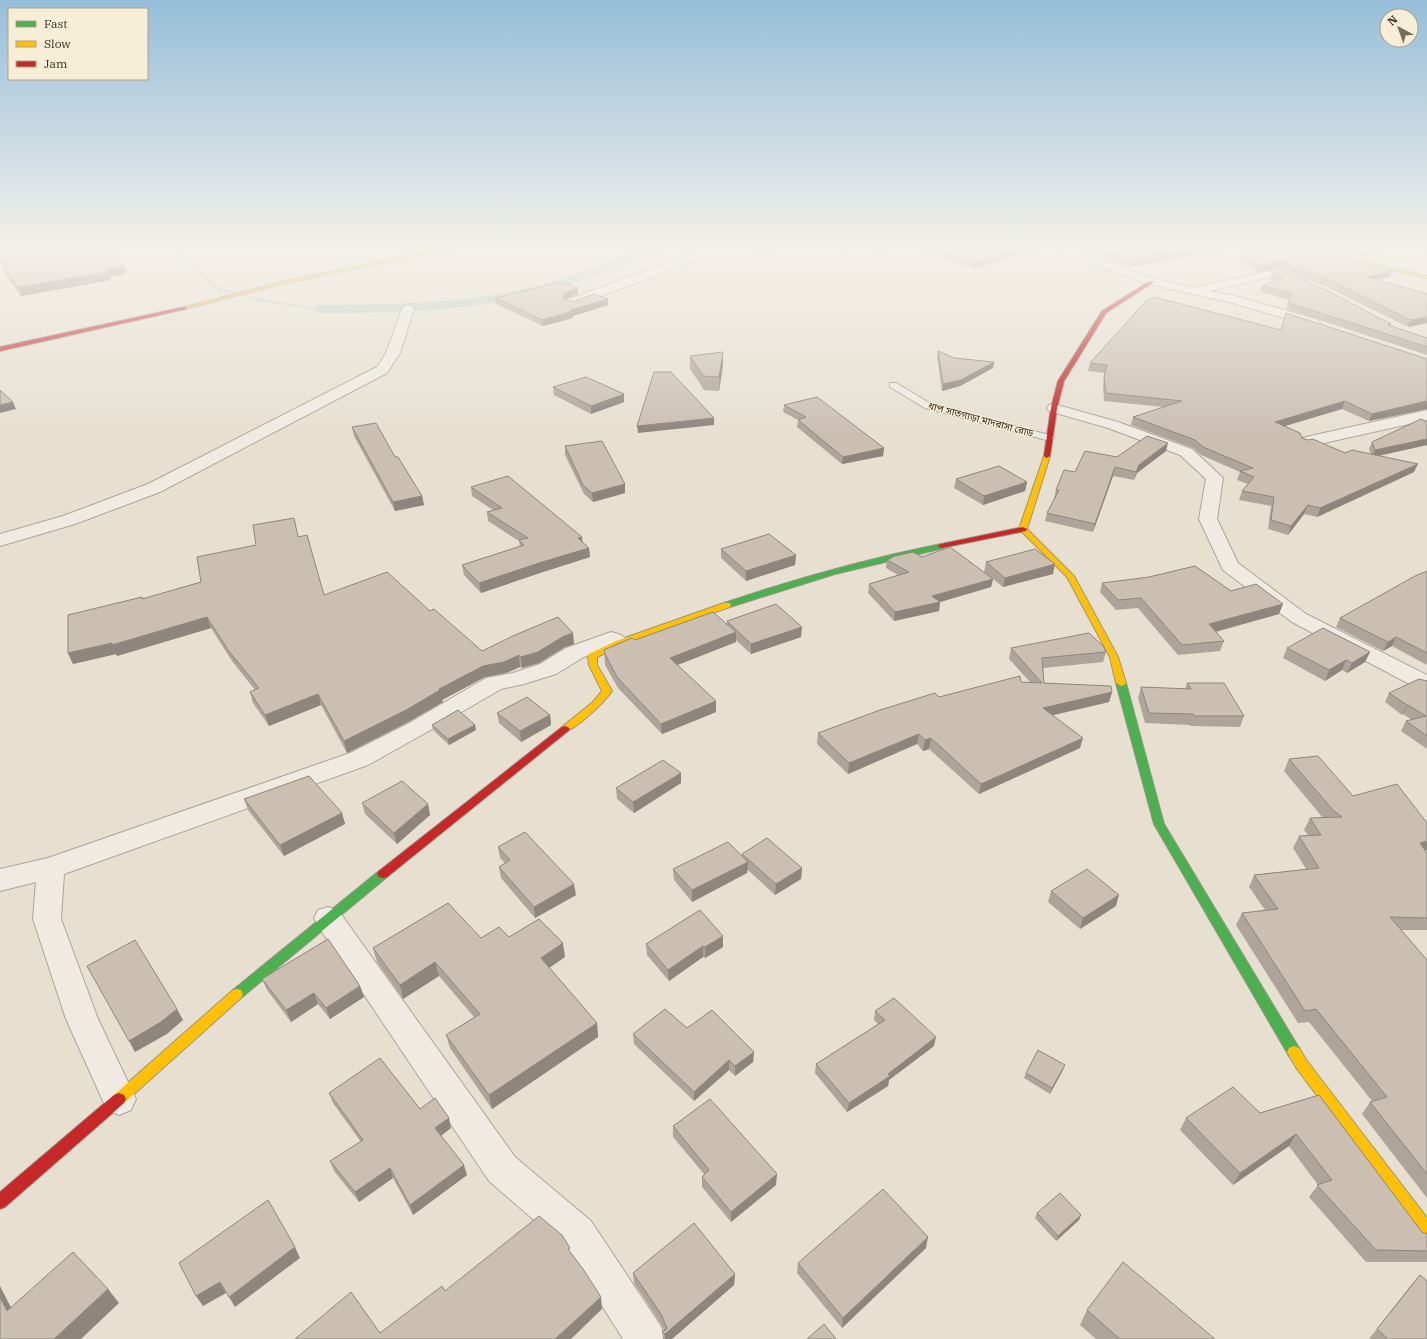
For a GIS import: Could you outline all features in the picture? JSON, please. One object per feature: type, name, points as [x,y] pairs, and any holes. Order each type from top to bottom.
[{"type":"main road","points":[[0,349],[83,332],[184,308]]},
{"type":"main road","points":[[1023,529],[1047,457],[1054,408],[1061,381],[1104,312],[1110,308]]},
{"type":"main road","points":[[0,1202],[222,1007],[328,918],[596,704],[607,691],[593,665],[592,656],[619,643],[765,592],[861,564],[1023,529]]},
{"type":"main road","points":[[1023,529],[1070,576],[1114,657],[1159,824],[1302,1065],[1427,1230]]},
{"type":"street","points":[[1263,308],[1323,327]]},
{"type":"street","points":[[0,540],[69,520],[154,488],[382,370],[393,353],[408,309]]},
{"type":"street","points":[[1054,408],[1113,425],[1186,452],[1215,478],[1208,518],[1230,566],[1299,618],[1427,684]]},
{"type":"street","points":[[1306,442],[1427,415]]},
{"type":"street","points":[[0,880],[51,868],[359,759],[419,727],[494,683],[516,679],[548,669],[574,653],[610,638],[619,643]]},
{"type":"street","points":[[51,868],[47,919],[82,1019],[119,1099]]},
{"type":"street","points":[[328,918],[502,1169],[578,1234],[646,1339]]},
{"type":"lane","name":"ধাপ সাতগাড়া মাদরাসা রোড","points":[[893,385],[928,406],[1050,438]]},
{"type":"building","points":[[517,308],[575,308],[570,310],[573,311],[542,320]]},
{"type":"building","points":[[1139,308],[1198,308],[1281,330],[1286,313],[1427,359],[1427,401],[1372,414],[1345,401],[1275,422],[1300,433],[1302,438],[1308,440],[1313,439],[1345,453],[1352,450],[1418,464],[1320,508],[1308,505],[1291,526],[1271,520],[1274,497],[1242,491],[1254,477],[1240,471],[1253,468],[1203,447],[1195,440],[1133,417],[1182,401],[1106,393],[1104,377],[1107,365],[1090,363]]},
{"type":"building","points":[[1306,308],[1361,308],[1391,324],[1388,325],[1427,338],[1427,347]]},
{"type":"building","points":[[1387,308],[1427,308],[1427,317],[1411,320]]},
{"type":"building","points":[[938,351],[954,358],[994,362],[961,380],[943,384]]},
{"type":"building","points":[[723,352],[719,377],[703,376],[690,356]]},
{"type":"building","points":[[654,372],[671,372],[714,418],[637,426]]},
{"type":"building","points":[[586,377],[624,394],[591,406],[553,387]]},
{"type":"building","points":[[0,390],[13,402],[0,405]]},
{"type":"building","points":[[817,397],[884,448],[843,457],[798,420],[806,417],[784,405]]},
{"type":"building","points":[[1421,419],[1427,422],[1427,439],[1375,450],[1372,442]]},
{"type":"building","points":[[376,423],[395,457],[398,457],[422,496],[393,502],[352,427]]},
{"type":"building","points":[[1147,436],[1168,443],[1139,465],[1136,472],[1115,467],[1095,524],[1047,513],[1059,490],[1056,490],[1064,470],[1075,472],[1085,451],[1117,457]]},
{"type":"building","points":[[602,441],[625,484],[592,493],[583,485],[565,446]]},
{"type":"building","points":[[999,466],[1027,482],[984,496],[956,479]]},
{"type":"building","points":[[508,476],[582,537],[578,538],[589,548],[479,583],[462,565],[524,545],[519,540],[528,538],[487,512],[502,508],[471,487]]},
{"type":"building","points":[[294,518],[298,537],[307,535],[324,595],[387,572],[430,611],[434,609],[482,651],[558,617],[573,633],[564,636],[538,652],[521,657],[519,655],[504,662],[483,666],[439,689],[440,690],[408,709],[344,741],[318,694],[265,715],[250,692],[259,688],[228,650],[207,617],[112,645],[112,643],[68,653],[68,615],[142,597],[142,599],[201,582],[197,557],[256,545],[253,525]]},
{"type":"building","points":[[769,534],[796,555],[746,571],[721,549]]},
{"type":"building","points":[[950,547],[993,579],[932,596],[940,602],[895,612],[869,584],[909,572],[887,560],[895,556],[913,552],[922,557]]},
{"type":"building","points":[[1035,549],[1055,564],[1005,578],[986,562]]},
{"type":"building","points":[[1195,566],[1231,591],[1256,584],[1283,604],[1209,624],[1224,641],[1182,645],[1141,598],[1118,600],[1102,583],[1149,577]]},
{"type":"building","points":[[1427,571],[1427,653],[1396,637],[1388,642],[1340,618],[1415,576]]},
{"type":"building","points":[[776,604],[802,627],[751,644],[727,621]]},
{"type":"building","points":[[713,612],[736,632],[670,658],[716,701],[661,724],[617,677],[604,650],[632,638],[635,640]]},
{"type":"building","points":[[1323,628],[1370,652],[1352,663],[1346,660],[1329,670],[1287,648]]},
{"type":"building","points":[[1089,633],[1104,647],[1106,652],[1042,658],[1044,683],[1111,686],[1112,692],[1043,708],[1083,738],[981,784],[931,738],[925,740],[919,734],[849,763],[818,733],[880,710],[935,693],[939,697],[1020,676],[1021,682],[1042,683],[1011,648]]},
{"type":"building","points":[[1419,679],[1427,681],[1427,736],[1406,721],[1426,716],[1389,693]]},
{"type":"building","points":[[1187,683],[1224,683],[1244,716],[1194,716],[1193,714],[1149,713],[1141,687],[1191,689]]},
{"type":"building","points":[[527,697],[550,715],[520,731],[497,713]]},
{"type":"building","points":[[458,710],[475,725],[448,739],[432,725]]},
{"type":"building","points":[[1318,756],[1353,796],[1397,784],[1427,823],[1427,841],[1420,843],[1427,853],[1427,918],[1390,917],[1427,960],[1427,1174],[1370,1102],[1387,1097],[1316,1009],[1305,1011],[1242,913],[1278,909],[1254,875],[1319,868],[1299,836],[1321,835],[1310,818],[1342,817],[1333,810],[1289,759]]},
{"type":"building","points":[[663,760],[681,773],[633,802],[616,788]]},
{"type":"building","points":[[309,776],[342,813],[280,845],[244,799]]},
{"type":"building","points":[[402,781],[428,804],[394,833],[362,803]]},
{"type":"building","points":[[525,832],[574,884],[534,907],[499,867],[510,860],[498,847]]},
{"type":"building","points":[[767,838],[802,868],[776,884],[742,854]]},
{"type":"building","points":[[728,842],[748,862],[692,890],[673,869]]},
{"type":"building","points":[[1087,869],[1119,895],[1083,918],[1051,891]]},
{"type":"building","points":[[448,903],[481,938],[499,927],[509,937],[539,919],[563,943],[541,958],[597,1023],[489,1095],[446,1035],[480,1014],[435,962],[400,985],[373,948]]},
{"type":"building","points":[[700,910],[723,936],[705,947],[703,946],[668,970],[646,944]]},
{"type":"building","points":[[328,939],[360,986],[326,1008],[314,993],[286,1010],[262,979]]},
{"type":"building","points":[[135,940],[177,1009],[161,1022],[129,1041],[87,966]]},
{"type":"building","points":[[894,998],[936,1037],[888,1074],[890,1076],[849,1103],[816,1064],[885,1020],[875,1011]]},
{"type":"building","points":[[665,1009],[687,1028],[712,1010],[754,1052],[735,1066],[729,1060],[694,1092],[633,1034]]},
{"type":"building","points":[[1038,1050],[1065,1065],[1052,1088],[1026,1073]]},
{"type":"building","points":[[380,1058],[420,1109],[435,1098],[449,1118],[435,1128],[464,1165],[410,1205],[390,1168],[355,1192],[330,1161],[363,1140],[329,1093]]},
{"type":"building","points":[[1233,1087],[1260,1113],[1319,1095],[1422,1232],[1427,1234],[1427,1251],[1376,1250],[1317,1185],[1332,1180],[1296,1134],[1240,1173],[1186,1118]]},
{"type":"building","points":[[710,1099],[777,1174],[731,1212],[702,1177],[709,1170],[673,1126]]},
{"type":"building","points":[[883,1189],[928,1237],[843,1318],[798,1263]]},
{"type":"building","points":[[1060,1193],[1081,1215],[1058,1236],[1037,1213]]},
{"type":"building","points":[[268,1200],[295,1247],[229,1297],[220,1282],[196,1296],[179,1263]]},
{"type":"building","points":[[539,1216],[562,1235],[570,1248],[568,1249],[601,1297],[555,1339],[295,1339],[351,1292],[380,1333],[442,1286],[445,1291]]},
{"type":"building","points":[[694,1223],[735,1274],[665,1334],[662,1331],[666,1330],[667,1328],[661,1314],[633,1273]]},
{"type":"building","points":[[73,1252],[108,1289],[54,1339],[0,1339],[0,1297],[7,1311]]},
{"type":"building","points":[[1123,1262],[1215,1339],[1120,1339],[1087,1310]]},
{"type":"building","points":[[1420,1275],[1427,1281],[1427,1339],[1388,1339],[1377,1329]]},
{"type":"building","points":[[824,1324],[836,1339],[807,1339]]},
{"type":"waterway","points":[[321,309],[391,308]]},
{"type":"traffic: fast","points":[[727,605],[832,572],[941,546]]},
{"type":"traffic: fast","points":[[1121,683],[1159,824],[1294,1052]]},
{"type":"traffic: fast","points":[[237,994],[383,874]]},
{"type":"traffic: slow","points":[[1047,456],[1023,529],[1070,576],[1114,657],[1121,683]]},
{"type":"traffic: slow","points":[[565,729],[596,704],[607,691],[593,665],[592,656],[619,643],[727,605]]},
{"type":"traffic: slow","points":[[119,1099],[237,994]]},
{"type":"traffic: slow","points":[[1294,1052],[1302,1065],[1427,1230]]},
{"type":"traffic: jam","points":[[0,349],[182,308]]},
{"type":"traffic: jam","points":[[1047,456],[1054,408],[1061,381],[1104,312],[1110,308]]},
{"type":"traffic: jam","points":[[941,546],[1023,529]]},
{"type":"traffic: jam","points":[[383,874],[565,729]]},
{"type":"traffic: jam","points":[[0,1202],[119,1099]]}]
